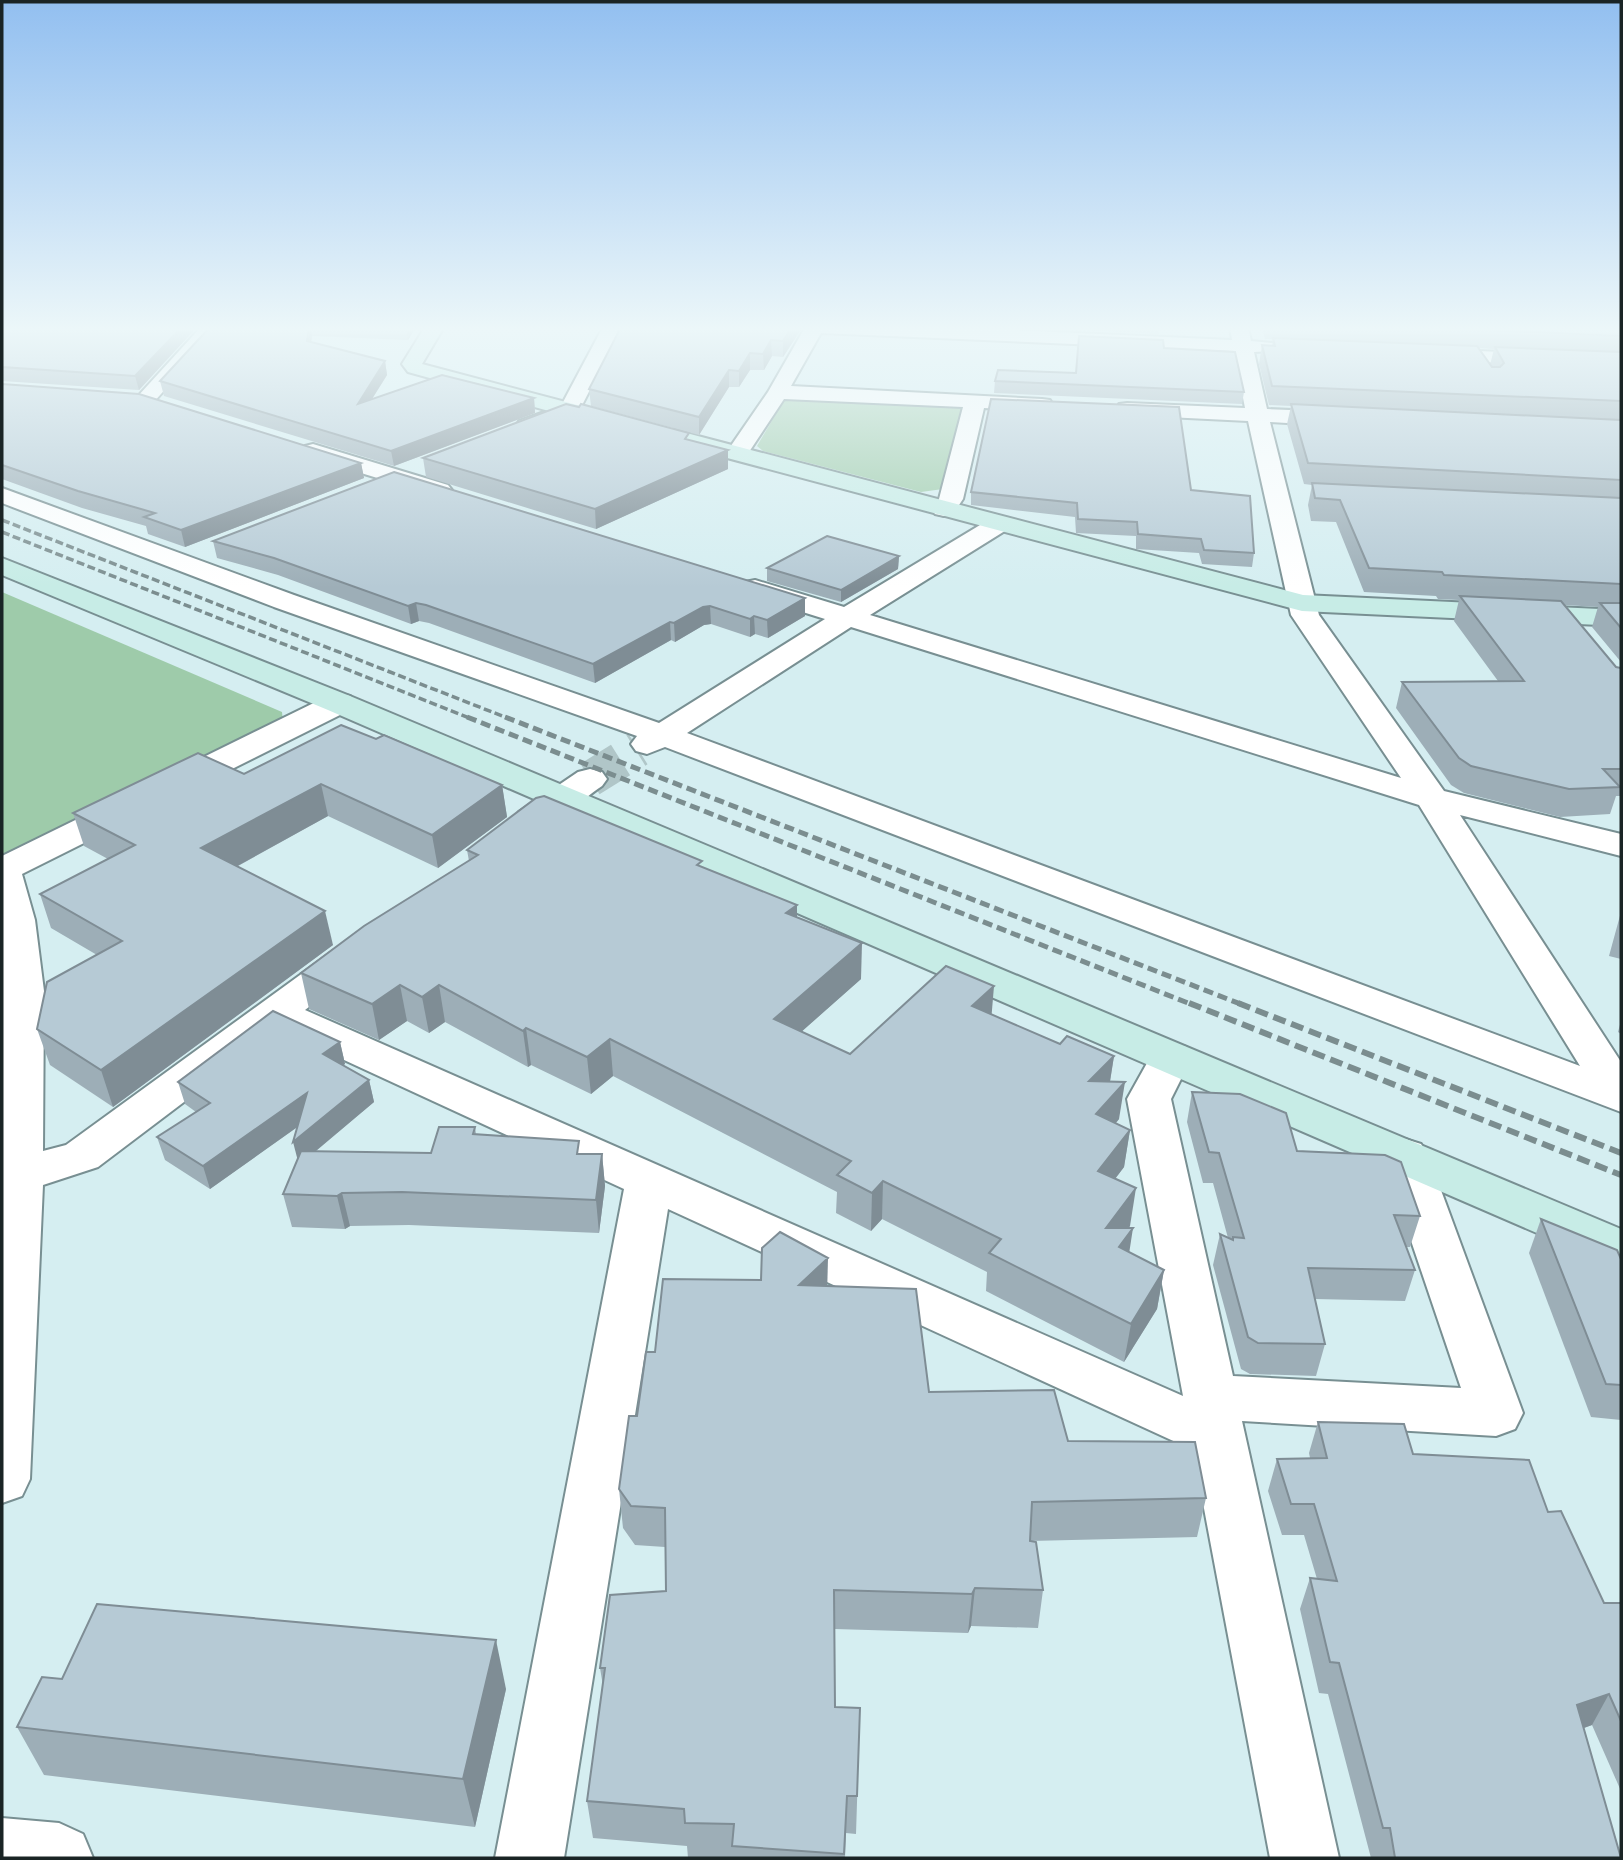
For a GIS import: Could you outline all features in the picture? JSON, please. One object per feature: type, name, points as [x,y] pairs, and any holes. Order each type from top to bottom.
[{"type":"street","points":[[507,433],[559,414]]},
{"type":"street","points":[[584,414],[1302,603],[1621,618]]},
{"type":"street","points":[[737,453],[763,414]]},
{"type":"street","points":[[943,509],[951,499],[972,414]]},
{"type":"street","points":[[1232,414],[1356,419]]},
{"type":"street","points":[[1257,415],[1288,494],[1305,615],[1432,798],[1621,1097]]},
{"type":"street","points":[[291,444],[463,497]]},
{"type":"street","points":[[358,491],[433,462]]},
{"type":"street","points":[[2,495],[190,556],[651,742],[1621,1097]]},
{"type":"street","points":[[651,742],[999,524]]},
{"type":"street","points":[[2,566],[338,703],[575,788],[1171,1057],[1621,1249]]},
{"type":"street","points":[[728,579],[1432,798],[1621,845]]},
{"type":"street","points":[[1564,616],[1589,645]]},
{"type":"street","points":[[2,1479],[11,1178],[24,991],[16,920],[2,870],[338,703]]},
{"type":"street","points":[[505,839],[575,788]]},
{"type":"street","points":[[11,1178],[82,1156],[374,938]]},
{"type":"street","points":[[276,1013],[649,1179],[1215,1416],[1496,1413],[1405,1155]]},
{"type":"street","points":[[1171,1057],[1149,1099],[1306,1858]]},
{"type":"street","points":[[529,1858],[649,1179]]},
{"type":"street","points":[[2,1852],[59,1858]]},
{"type":"green space","points":[[776,414],[962,414],[943,489],[921,492],[763,451],[757,446]]},
{"type":"green space","points":[[2,592],[282,712],[283,722],[2,858]]},
{"type":"building","points":[[2,414],[203,414],[361,463],[181,530],[144,517],[155,513],[2,465]]},
{"type":"building","points":[[268,414],[491,414],[391,451]]},
{"type":"building","points":[[540,414],[617,414],[689,433],[685,439],[728,450],[595,509],[423,458]]},
{"type":"building","points":[[988,414],[1180,414],[1191,490],[1250,496],[1254,553],[1204,550],[1201,539],[1138,534],[1137,522],[1078,519],[1077,503],[971,492]]},
{"type":"building","points":[[1294,414],[1493,414],[1621,420],[1621,480],[1308,463]]},
{"type":"building","points":[[394,472],[805,598],[767,620],[754,616],[750,619],[710,606],[703,607],[593,664],[426,605],[416,603],[408,606],[274,558],[213,541]]},
{"type":"building","points":[[1312,483],[1621,498],[1621,584],[1444,575],[1442,572],[1369,568],[1340,500],[1315,498]]},
{"type":"building","points":[[827,536],[899,556],[841,590],[767,568]]},
{"type":"building","points":[[1460,596],[1561,601],[1616,667],[1621,668],[1621,769],[1603,769],[1620,787],[1569,789],[1471,766],[1459,758],[1402,682],[1524,681]]},
{"type":"building","points":[[1600,603],[1621,603],[1621,628]]},
{"type":"building","points":[[341,725],[376,739],[384,735],[502,785],[432,835],[321,784],[201,848],[325,911],[101,1070],[37,1029],[47,982],[122,941],[40,894],[135,845],[73,813],[198,753],[244,774]]},
{"type":"building","points":[[544,796],[702,861],[697,865],[797,905],[786,913],[862,943],[774,1019],[850,1054],[946,966],[994,986],[972,1006],[1060,1044],[1067,1036],[1114,1056],[1089,1081],[1125,1082],[1096,1114],[1130,1130],[1098,1171],[1136,1188],[1106,1228],[1133,1228],[1119,1247],[1164,1270],[1131,1324],[989,1253],[1001,1239],[883,1181],[872,1193],[837,1175],[851,1161],[610,1039],[587,1057],[526,1028],[523,1031],[439,985],[422,997],[400,985],[372,1004],[301,973],[364,926],[478,855],[467,850],[536,798]]},
{"type":"building","points":[[273,1011],[340,1042],[323,1054],[369,1080],[293,1142],[307,1093],[203,1166],[157,1137],[210,1103],[178,1082]]},
{"type":"building","points":[[1192,1092],[1240,1094],[1286,1113],[1297,1151],[1385,1155],[1401,1162],[1420,1216],[1394,1215],[1415,1270],[1308,1268],[1325,1344],[1258,1343],[1248,1337],[1220,1234],[1233,1240],[1233,1237],[1244,1238],[1219,1153],[1209,1152]]},
{"type":"building","points":[[439,1127],[475,1127],[473,1134],[579,1141],[577,1154],[602,1154],[596,1200],[402,1192],[342,1193],[337,1196],[283,1194],[301,1151],[431,1153]]},
{"type":"building","points":[[1541,1219],[1617,1250],[1621,1259],[1621,1385],[1606,1384]]},
{"type":"building","points":[[780,1232],[828,1258],[799,1285],[916,1289],[929,1392],[1054,1390],[1068,1441],[1195,1442],[1206,1498],[1032,1502],[1030,1541],[1036,1542],[1043,1590],[975,1588],[972,1594],[834,1590],[835,1707],[860,1708],[857,1796],[847,1796],[844,1854],[732,1846],[734,1824],[685,1823],[684,1809],[587,1801],[605,1668],[600,1668],[610,1595],[666,1591],[665,1508],[631,1506],[619,1489],[629,1416],[637,1416],[646,1352],[655,1352],[663,1279],[761,1280],[762,1248]]},
{"type":"building","points":[[1318,1422],[1404,1424],[1413,1454],[1529,1460],[1548,1512],[1561,1511],[1604,1603],[1621,1603],[1621,1721],[1609,1694],[1577,1705],[1621,1858],[1395,1858],[1390,1828],[1383,1828],[1339,1663],[1330,1662],[1310,1578],[1337,1581],[1314,1504],[1291,1504],[1277,1459],[1327,1458]]},
{"type":"building","points":[[97,1604],[496,1640],[463,1779],[17,1727],[42,1677],[62,1679]]},
{"type":"tunnel","points":[[590,779],[638,749]]},
{"type":"railway","points":[[2,520],[510,719]]},
{"type":"railway","points":[[2,532],[472,719]]},
{"type":"railway","points":[[467,717],[1193,1005]]},
{"type":"railway","points":[[505,717],[1243,1005]]},
{"type":"railway","points":[[1189,1003],[1621,1175]]},
{"type":"railway","points":[[1238,1003],[1621,1153]]}]
